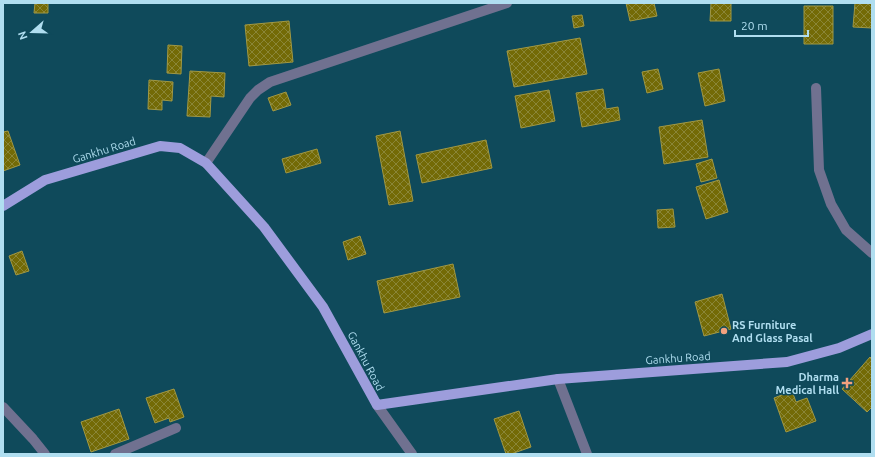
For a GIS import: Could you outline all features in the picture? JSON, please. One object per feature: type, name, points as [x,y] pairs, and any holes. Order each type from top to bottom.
[{"type":"main road","name":"Gankhu Road","points":[[3,206],[45,180],[160,146],[180,148],[206,163],[264,226],[323,306],[377,405],[558,379],[787,362],[839,348],[872,334]]},
{"type":"street","points":[[206,163],[250,98],[258,90],[270,82],[507,3]]},
{"type":"street","points":[[816,88],[819,170],[831,204],[846,230],[872,253]]},
{"type":"street","points":[[558,379],[587,454]]},
{"type":"street","points":[[377,405],[412,454]]},
{"type":"street","points":[[3,407],[45,454]]},
{"type":"street","points":[[115,454],[176,428]]},
{"type":"building","points":[[35,3],[48,3],[48,13],[34,13]]},
{"type":"building","points":[[626,3],[654,3],[657,16],[630,21]]},
{"type":"building","points":[[711,3],[731,3],[731,21],[710,21]]},
{"type":"building","points":[[855,3],[872,3],[872,28],[853,27]]},
{"type":"building","points":[[804,6],[833,6],[833,44],[804,44]]},
{"type":"building","points":[[582,15],[584,26],[574,28],[572,16]]},
{"type":"building","points":[[289,21],[293,62],[249,66],[245,25]]},
{"type":"building","points":[[580,38],[587,74],[514,87],[507,51]]},
{"type":"building","points":[[168,45],[182,46],[181,74],[167,73]]},
{"type":"building","points":[[658,69],[663,89],[647,93],[642,72]]},
{"type":"building","points":[[719,69],[725,101],[705,106],[698,73]]},
{"type":"building","points":[[190,71],[225,73],[224,97],[211,96],[210,117],[187,116]]},
{"type":"building","points":[[149,80],[173,82],[172,101],[162,100],[162,110],[148,109]]},
{"type":"building","points":[[603,89],[606,109],[618,107],[620,120],[582,127],[576,93]]},
{"type":"building","points":[[549,90],[555,121],[521,128],[515,96]]},
{"type":"building","points":[[286,92],[291,105],[273,111],[268,98]]},
{"type":"building","points":[[702,120],[708,157],[664,164],[659,127]]},
{"type":"building","points":[[8,131],[20,165],[3,171],[3,132]]},
{"type":"building","points":[[400,131],[413,201],[389,205],[376,136]]},
{"type":"building","points":[[486,140],[492,168],[422,183],[416,155]]},
{"type":"building","points":[[317,149],[321,163],[286,173],[282,159]]},
{"type":"building","points":[[712,159],[717,178],[701,182],[696,164]]},
{"type":"building","points":[[719,180],[728,212],[706,219],[696,187]]},
{"type":"building","points":[[673,209],[675,227],[658,228],[657,210]]},
{"type":"building","points":[[360,236],[366,254],[348,260],[343,242]]},
{"type":"building","points":[[22,251],[29,271],[16,275],[9,256]]},
{"type":"building","points":[[453,264],[460,297],[384,313],[377,281]]},
{"type":"building","points":[[722,294],[731,329],[704,336],[695,302]]},
{"type":"building","points":[[870,357],[872,359],[872,407],[867,412],[842,389]]},
{"type":"building","points":[[174,389],[184,417],[170,422],[169,418],[155,423],[146,398]]},
{"type":"building","points":[[792,391],[796,402],[807,398],[816,421],[786,432],[774,398]]},
{"type":"building","points":[[119,409],[129,439],[91,452],[81,422]]},
{"type":"building","points":[[519,411],[531,447],[511,454],[506,454],[494,419]]},
{"type":"place","name":"RS Furniture And Glass Pasal","points":[[724,331]]},
{"type":"place","name":"Dharma Medical Hall","points":[[847,383]]}]
